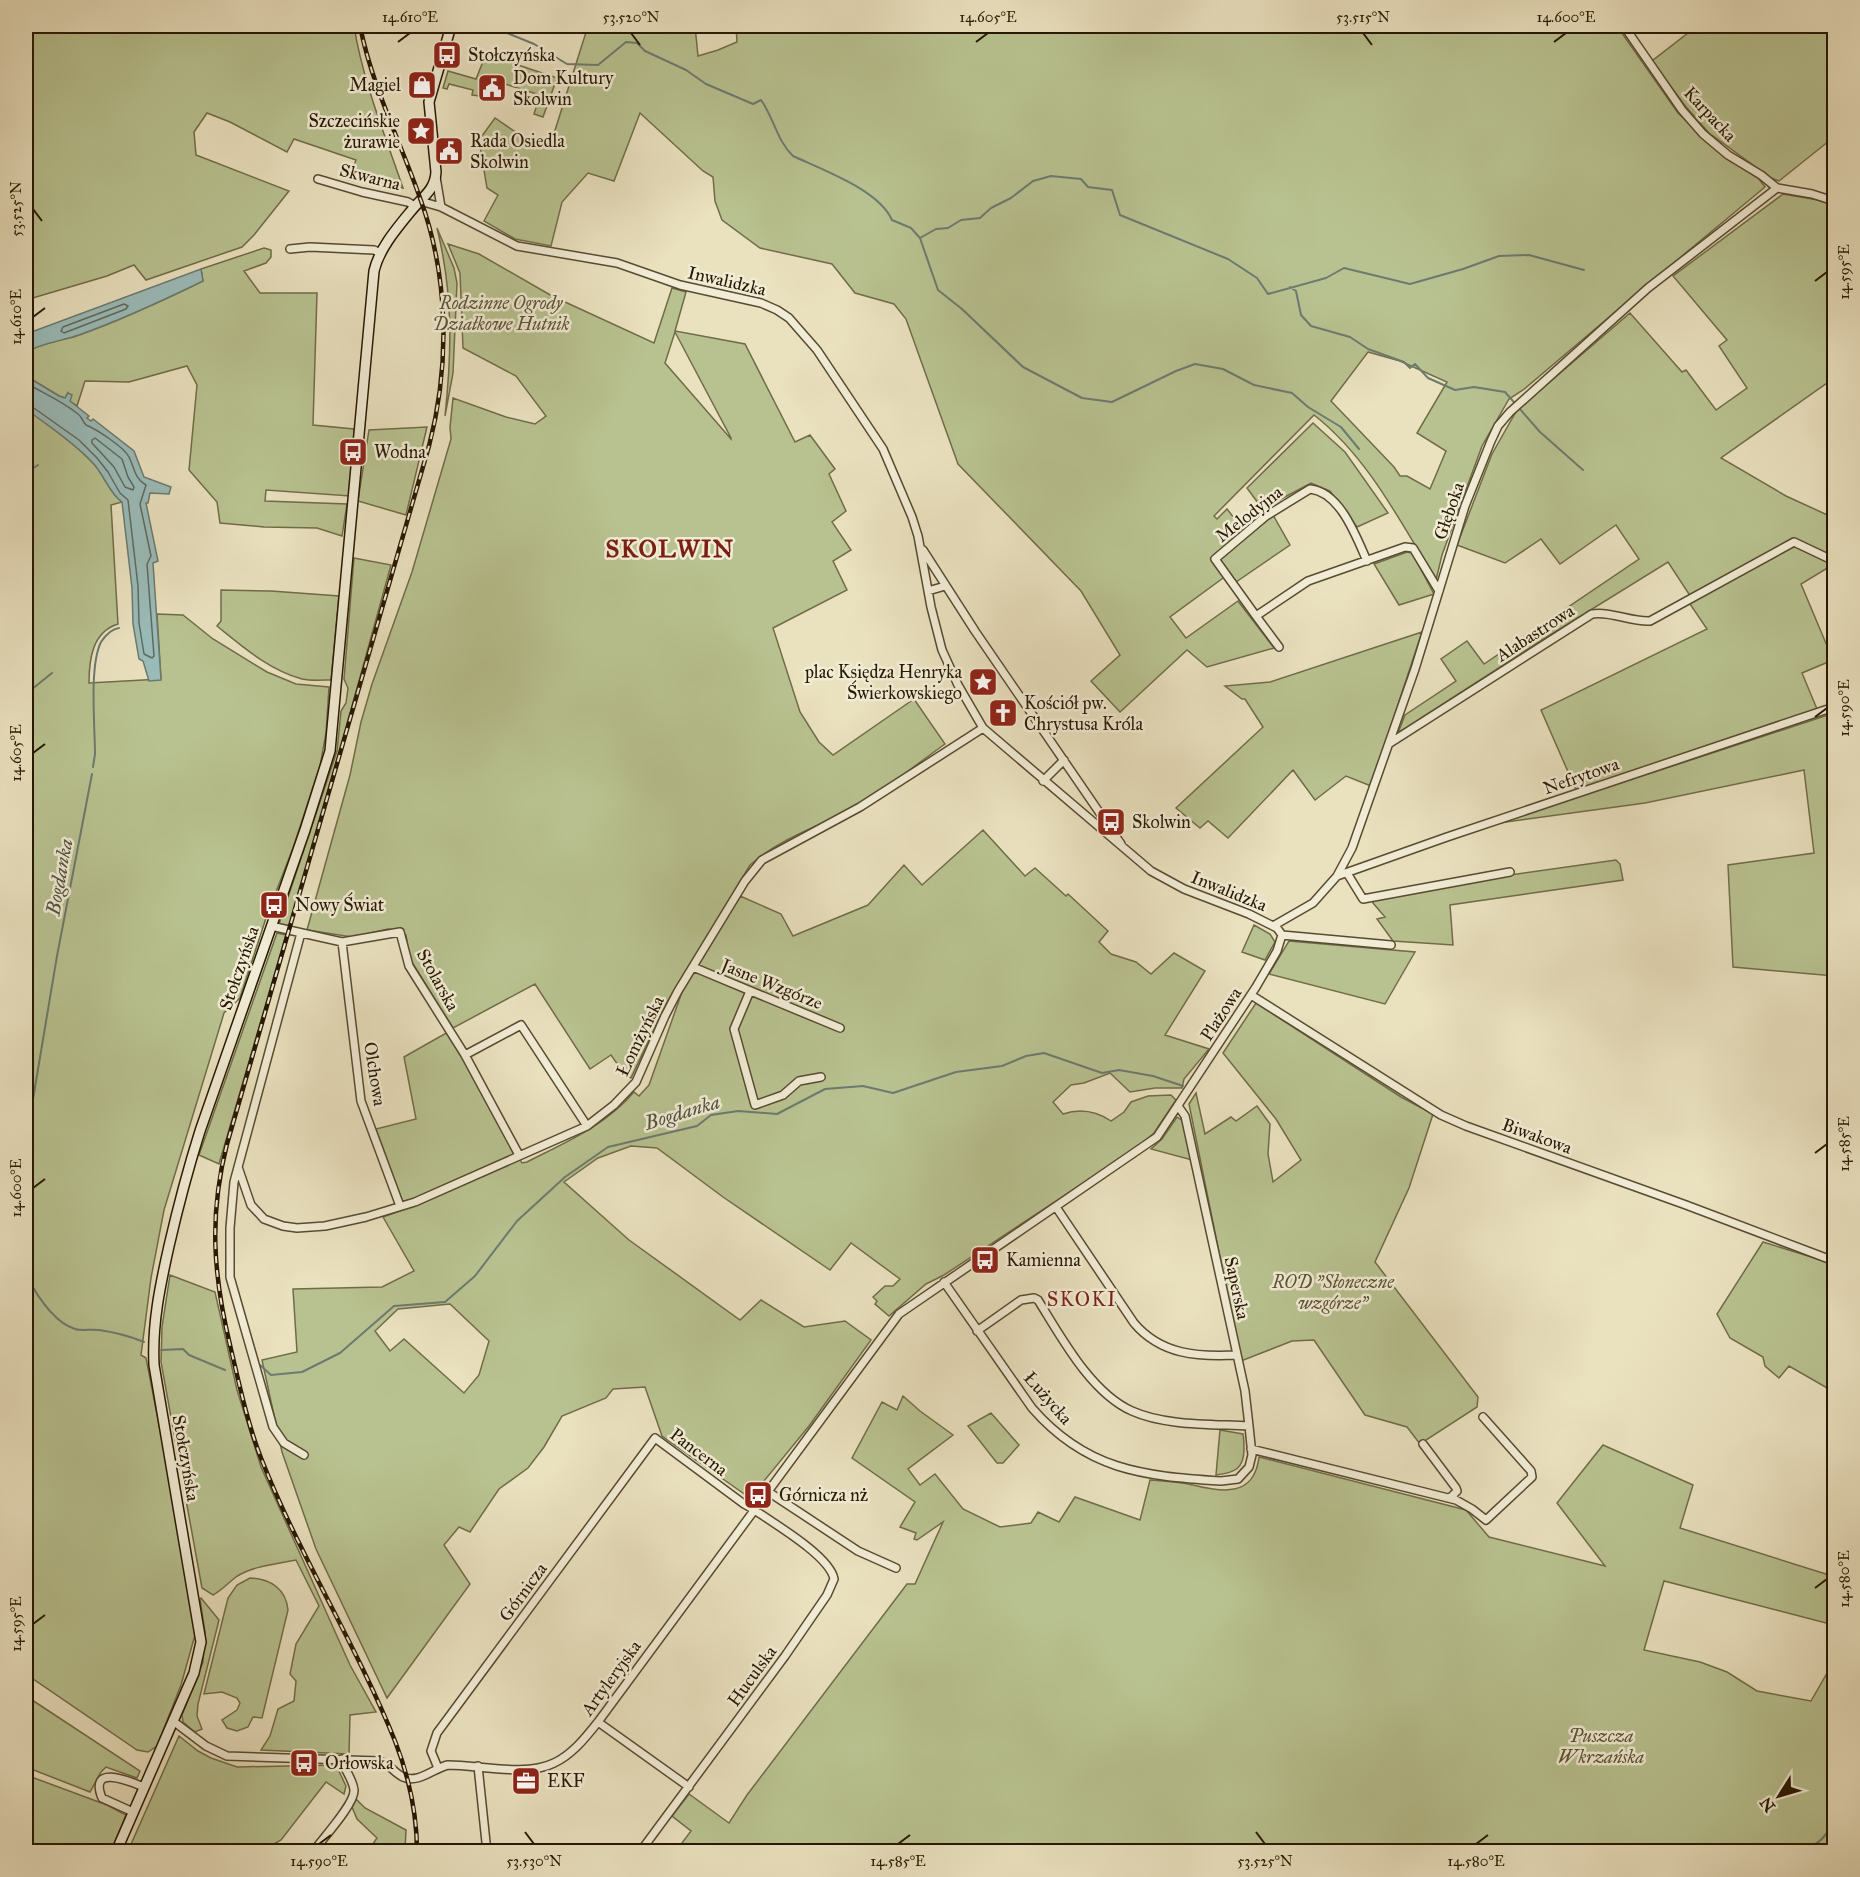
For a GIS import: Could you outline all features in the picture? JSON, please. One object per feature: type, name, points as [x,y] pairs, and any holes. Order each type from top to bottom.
[{"type":"street","points":[[441,207],[429,102],[451,26]]},
{"type":"street","name":"Karpacka","points":[[1624,26],[1670,94],[1703,134],[1728,155],[1761,175],[1777,188],[1812,194],[1834,201]]},
{"type":"street","name":"Stołczyńska","points":[[116,1851],[197,1664],[201,1642],[155,1375],[153,1336],[157,1303],[182,1185],[272,926],[330,748],[375,268],[381,253],[433,186],[436,172]]},
{"type":"street","name":"Skwarna","points":[[318,179],[362,192],[418,203]]},
{"type":"street","name":"Głęboka","points":[[1273,926],[1313,903],[1337,876],[1352,848],[1390,743],[1465,506],[1498,426],[1510,412],[1648,288],[1777,188]]},
{"type":"street","name":"Inwalidzka","points":[[418,203],[441,207],[521,247],[615,262],[675,284],[754,301],[782,312],[796,324],[812,344],[877,439],[912,517],[920,545],[936,628],[948,666],[983,728],[1131,856],[1168,882],[1197,895],[1243,910],[1278,928],[1282,935]]},
{"type":"street","points":[[290,249],[320,247],[376,250],[381,253]]},
{"type":"street","name":"Melodyjna","points":[[1279,646],[1215,560],[1266,516],[1310,489],[1325,493],[1338,508],[1351,525],[1367,561]]},
{"type":"street","name":"Alabastrowa","points":[[1390,743],[1592,614],[1600,612],[1638,622],[1650,621],[1794,542],[1832,560]]},
{"type":"street","name":"Inwalidzka","points":[[920,545],[945,586],[1131,856]]},
{"type":"street","points":[[1256,616],[1308,581],[1405,547],[1413,548],[1439,591]]},
{"type":"street","points":[[928,591],[945,586]]},
{"type":"street","name":"Nefrytowa","points":[[1337,876],[1834,707]]},
{"type":"street","name":"Łomżyńska","points":[[238,1167],[252,1205],[264,1219],[274,1224],[297,1228],[340,1224],[432,1195],[587,1126],[614,1105],[636,1082],[665,1016],[745,881],[762,860],[860,807],[983,728]]},
{"type":"street","points":[[1044,781],[1064,760]]},
{"type":"street","points":[[1095,825],[1102,823],[1103,818]]},
{"type":"street","points":[[1347,873],[1363,899],[1510,872]]},
{"type":"street","name":"Stolarska","points":[[272,926],[342,942],[400,932],[409,966],[465,1055],[519,1155]]},
{"type":"street","points":[[301,933],[238,1167],[232,1202],[229,1268],[238,1308],[273,1427],[284,1443],[304,1455]]},
{"type":"street","points":[[1282,935],[1391,945]]},
{"type":"street","name":"Plażowa","points":[[1178,1106],[1251,995],[1275,955],[1282,935]]},
{"type":"street","name":"Olchowa","points":[[342,942],[361,1101],[400,1206]]},
{"type":"street","name":"Jasne Wzgórze","points":[[693,967],[840,1028]]},
{"type":"street","points":[[750,992],[734,1029],[755,1105],[783,1095],[799,1081],[821,1077]]},
{"type":"street","name":"Biwakowa","points":[[1251,995],[1441,1115],[1834,1261]]},
{"type":"street","points":[[465,1055],[521,1025],[587,1126]]},
{"type":"street","points":[[753,1509],[905,1309],[1153,1141],[1178,1106]]},
{"type":"street","name":"Saperska","points":[[1178,1106],[1185,1116],[1246,1400],[1251,1449],[1250,1463],[1241,1477]]},
{"type":"street","points":[[232,1202],[240,1201],[252,1205]]},
{"type":"street","points":[[1056,1207],[1132,1321],[1145,1334],[1165,1347],[1189,1354],[1237,1355]]},
{"type":"street","name":"Łużycka","points":[[944,1282],[1032,1408],[1065,1440],[1119,1468],[1145,1474],[1221,1481],[1241,1477]]},
{"type":"street","points":[[977,1330],[1022,1300],[1034,1298],[1038,1300],[1083,1367],[1101,1389],[1120,1404],[1155,1418],[1250,1426]]},
{"type":"street","points":[[1251,1449],[1450,1498],[1472,1509],[1486,1520],[1532,1477],[1531,1471],[1483,1417]]},
{"type":"street","name":"Pancerna","points":[[655,1438],[822,1559],[832,1571],[834,1579]]},
{"type":"street","name":"Górnicza","points":[[438,1768],[431,1754],[437,1733],[655,1438]]},
{"type":"street","points":[[1423,1444],[1456,1488],[1457,1491],[1450,1498]]},
{"type":"street","points":[[767,1491],[858,1551],[896,1568]]},
{"type":"street","name":"Artyleryjska","points":[[438,1768],[448,1765],[527,1769],[548,1766],[566,1755],[598,1722],[753,1509]]},
{"type":"street","name":"Huculska","points":[[640,1851],[785,1656],[832,1587],[834,1579]]},
{"type":"street","points":[[173,1721],[206,1746],[227,1756],[382,1762],[410,1779],[438,1768]]},
{"type":"street","points":[[598,1722],[689,1787]]},
{"type":"street","points":[[313,1851],[339,1819],[354,1795],[354,1787],[342,1759]]},
{"type":"street","points":[[478,1766],[487,1851]]},
{"type":"street","points":[[133,1812],[102,1798],[101,1782],[107,1777],[116,1776],[144,1787]]},
{"type":"green space","points":[[26,26],[354,26],[369,88],[403,188],[349,180],[356,160],[294,139],[287,152],[230,122],[207,113],[194,132],[196,155],[289,191],[254,235],[242,247],[146,280],[134,265],[107,276],[26,300]]},
{"type":"green space","points":[[588,26],[695,26],[698,56],[737,42],[736,26],[1617,26],[1678,113],[1720,153],[1759,179],[1765,187],[1523,390],[1509,399],[1482,446],[1442,555],[1436,580],[1367,471],[1351,450],[1314,415],[1214,516],[1217,519],[1227,509],[1248,536],[1273,515],[1290,545],[1236,582],[1230,573],[1170,617],[1186,638],[1238,601],[1274,648],[1207,667],[1187,650],[1120,712],[1091,681],[1120,655],[1081,591],[958,464],[906,319],[894,304],[855,293],[832,264],[760,248],[722,220],[715,201],[713,177],[703,171],[640,113],[614,181],[588,173],[562,202],[551,246],[515,239],[484,221],[498,195],[487,188],[479,140],[495,118],[539,148],[550,146]],"holes":[[[1368,352],[1400,361],[1447,382],[1417,433],[1446,451],[1430,489],[1407,476],[1400,476],[1331,401]]]},
{"type":"green space","points":[[1697,26],[1834,26],[1834,137],[1779,181],[1771,178],[1709,133],[1686,107],[1652,61]]},
{"type":"green space","points":[[486,54],[557,78],[543,117],[534,114],[540,95],[486,78],[480,96],[472,95],[473,90],[449,84],[447,89],[443,88],[448,71],[476,79]]},
{"type":"green space","points":[[1783,194],[1834,205],[1834,378],[1721,458],[1786,496],[1834,518],[1834,564],[1801,584],[1833,660],[1802,673],[1817,709],[1576,790],[1541,710],[1707,629],[1690,604],[1689,594],[1668,562],[1398,733],[1405,715],[1456,681],[1441,659],[1467,641],[1484,664],[1639,559],[1616,525],[1560,564],[1541,539],[1505,563],[1457,545],[1492,454],[1517,410],[1630,313],[1682,372],[1686,370],[1716,410],[1747,388],[1719,346],[1727,340],[1673,276]]},
{"type":"green space","points":[[437,228],[454,268],[457,283],[453,373],[445,416],[450,322],[446,276]]},
{"type":"green space","name":"Rodzinne Ogrody Działkowe Hutnik","points":[[448,244],[479,254],[552,296],[654,343],[672,288],[686,292],[675,331],[745,344],[795,442],[810,435],[835,469],[829,474],[846,511],[832,522],[851,550],[833,561],[847,590],[773,628],[800,712],[819,742],[833,755],[914,699],[945,744],[866,801],[781,844],[750,865],[667,1002],[631,1078],[625,1075],[611,1055],[590,1069],[535,984],[453,1028],[410,959],[406,935],[402,931],[388,929],[352,937],[307,930],[350,775],[372,684],[412,572],[451,439],[453,398],[506,417],[535,424],[546,416],[516,376],[463,348],[460,273]],"holes":[[[675,332],[731,438],[665,363]]]},
{"type":"green space","points":[[264,248],[271,250],[271,257],[266,263],[244,271],[260,293],[317,293],[313,425],[354,429],[350,496],[266,490],[265,501],[347,504],[342,536],[317,528],[220,523],[217,502],[189,470],[197,385],[187,366],[129,382],[85,381],[77,406],[69,401],[68,393],[65,398],[59,396],[26,376],[26,352],[45,344],[79,335],[141,310],[203,281],[201,269]]},
{"type":"green space","points":[[26,409],[84,454],[122,502],[111,505],[118,624],[102,633],[97,640],[91,656],[89,683],[161,679],[157,614],[183,615],[213,639],[267,672],[296,684],[329,687],[326,733],[320,766],[240,998],[224,1013],[164,1210],[151,1278],[141,1355],[146,1358],[167,1466],[195,1635],[181,1685],[157,1746],[148,1752],[137,1750],[26,1674]]},
{"type":"green space","points":[[1313,423],[1345,452],[1388,513],[1357,527],[1330,491],[1311,483],[1264,511],[1247,488]]},
{"type":"green space","points":[[427,427],[406,515],[358,501],[369,430]]},
{"type":"green space","points":[[1407,552],[1412,553],[1434,594],[1399,605],[1374,564]]},
{"type":"green space","points":[[354,558],[391,565],[289,926],[279,924],[337,751],[341,711],[346,703],[348,688],[344,679]]},
{"type":"green space","points":[[221,590],[339,596],[331,680],[302,679],[278,670],[217,626],[221,621]]},
{"type":"green space","points":[[1422,632],[1371,786],[1346,776],[1315,800],[1293,770],[1228,838],[1208,821],[1200,828],[1176,808],[1263,727],[1245,699],[1225,686],[1270,682]]},
{"type":"green space","points":[[1834,713],[1834,976],[1733,967],[1728,865],[1814,853],[1804,770],[1645,803],[1499,823]]},
{"type":"green space","points":[[983,830],[1025,876],[1035,868],[1066,896],[1068,894],[1108,931],[1099,942],[1111,954],[1136,962],[1151,974],[1174,953],[1205,971],[1165,1035],[1209,1049],[1184,1079],[1182,1088],[1155,1088],[1130,1092],[1110,1073],[1084,1083],[1071,1085],[1053,1102],[1063,1114],[1088,1111],[1111,1121],[1124,1112],[1131,1102],[1148,1096],[1171,1095],[1176,1100],[1154,1133],[1135,1149],[944,1275],[926,1284],[889,1316],[875,1304],[877,1301],[873,1297],[885,1286],[893,1286],[900,1279],[851,1243],[830,1270],[723,1197],[657,1148],[631,1146],[598,1158],[564,1182],[629,1240],[740,1320],[761,1300],[804,1327],[845,1321],[871,1340],[809,1426],[750,1498],[662,1436],[645,1387],[613,1389],[606,1398],[562,1416],[544,1447],[528,1468],[499,1489],[470,1532],[459,1527],[444,1545],[470,1584],[387,1698],[316,1549],[282,1452],[262,1360],[297,1352],[293,1289],[382,1287],[414,1271],[383,1217],[405,1209],[376,1129],[416,1119],[404,1057],[448,1032],[522,1163],[527,1162],[598,1124],[634,1092],[639,1096],[649,1085],[682,992],[740,896],[781,914],[793,936],[868,905],[904,865],[922,885]],"holes":[[[450,1304],[489,1341],[479,1375],[464,1393],[404,1339],[390,1351],[375,1331],[398,1309]]]},
{"type":"green space","points":[[1616,860],[1620,864],[1623,880],[1450,905],[1453,945],[1393,941],[1377,919],[1385,917],[1373,903],[1374,899],[1474,880]]},
{"type":"green space","points":[[1254,925],[1270,934],[1275,942],[1265,960],[1242,952]]},
{"type":"green space","points":[[277,933],[286,935],[219,1164],[199,1155]]},
{"type":"green space","points":[[1289,941],[1415,952],[1385,1004],[1269,974]]},
{"type":"green space","name":"ROD \"Słoneczne wzgórze\"","points":[[1256,1003],[1401,1097],[1433,1114],[1409,1188],[1375,1262],[1478,1397],[1477,1407],[1420,1444],[1407,1427],[1365,1415],[1314,1340],[1292,1341],[1241,1361],[1189,1104],[1196,1093],[1205,1134],[1231,1117],[1236,1121],[1257,1106],[1270,1124],[1268,1154],[1273,1182],[1301,1160],[1276,1119],[1223,1053]]},
{"type":"green space","points":[[1177,1117],[1183,1121],[1192,1160],[1151,1149],[1162,1139]]},
{"type":"green space","points":[[1763,1242],[1834,1264],[1834,1392],[1789,1366],[1779,1378],[1765,1366],[1763,1357],[1730,1338],[1717,1314]]},
{"type":"green space","points":[[170,1275],[215,1292],[237,1390],[261,1467],[350,1665],[376,1712],[350,1715],[349,1754],[261,1750],[270,1736],[278,1709],[294,1701],[296,1681],[290,1674],[296,1644],[319,1606],[296,1560],[249,1570],[213,1595],[202,1588],[161,1362],[162,1327]]},
{"type":"green space","name":"Puszcza Wkrzańska","points":[[903,1396],[953,1435],[908,1469],[920,1485],[935,1474],[963,1509],[1000,1527],[1031,1523],[1038,1512],[1059,1522],[1075,1497],[1140,1520],[1150,1480],[1179,1482],[1211,1489],[1233,1489],[1243,1486],[1250,1480],[1256,1471],[1259,1457],[1466,1510],[1489,1537],[1605,1566],[1557,1503],[1603,1445],[1693,1485],[1680,1528],[1829,1575],[1834,1536],[1834,1625],[1664,1581],[1644,1650],[1700,1662],[1727,1672],[1757,1691],[1811,1701],[1834,1661],[1834,1851],[676,1851],[691,1831],[672,1816],[689,1794],[729,1823],[747,1795],[907,1584],[915,1584],[943,1522],[917,1540],[914,1539],[916,1533],[900,1527],[915,1502],[852,1458],[882,1402],[897,1410]]},
{"type":"green space","points":[[991,1413],[1019,1445],[1003,1463],[997,1463],[968,1426]]},
{"type":"green space","points":[[1220,1430],[1243,1434],[1244,1456],[1237,1469],[1216,1475]]},
{"type":"green space","points":[[250,1578],[265,1580],[276,1586],[284,1596],[288,1610],[262,1718],[253,1717],[248,1727],[237,1731],[227,1728],[222,1720],[237,1710],[240,1703],[237,1698],[222,1692],[204,1694],[228,1598],[237,1585]]},
{"type":"green space","points":[[201,1598],[219,1620],[198,1704],[197,1716],[202,1729],[195,1732],[183,1722],[182,1715],[203,1662],[205,1632]]},
{"type":"green space","points":[[26,1696],[140,1771],[137,1778],[106,1767],[90,1792],[26,1767]]},
{"type":"green space","points":[[179,1736],[211,1758],[237,1767],[336,1765],[346,1786],[344,1794],[326,1782],[281,1840],[262,1851],[128,1851]]},
{"type":"green space","points":[[26,1775],[107,1805],[126,1815],[111,1851],[26,1851]]},
{"type":"green space","points":[[356,1799],[365,1808],[406,1830],[405,1851],[368,1851],[377,1838],[357,1819],[352,1807]]},
{"type":"water","points":[[201,269],[203,281],[172,296],[95,329],[38,346],[26,352],[26,334]]},
{"type":"water","points":[[26,376],[59,396],[65,398],[68,393],[72,395],[70,401],[89,416],[87,418],[91,421],[93,419],[134,451],[144,477],[171,487],[169,494],[150,493],[148,503],[146,503],[158,561],[153,563],[161,680],[149,681],[143,661],[139,659],[133,624],[132,588],[122,502],[84,454],[26,409]]},
{"type":"waterway","points":[[490,26],[534,44],[567,64],[598,65],[626,42],[637,43],[645,51],[686,70],[706,84],[753,104],[761,100],[783,143],[793,156],[863,190],[885,209],[892,220],[911,228],[920,238],[938,290],[962,309],[1023,367],[1082,398],[1112,402],[1195,364],[1223,369],[1254,385],[1292,393],[1308,407],[1341,427],[1359,449]]},
{"type":"waterway","points":[[920,238],[936,229],[948,228],[961,220],[980,218],[991,208],[1011,198],[1033,181],[1051,176],[1081,179],[1088,187],[1112,190],[1120,215],[1228,259],[1257,278],[1268,294],[1326,278],[1344,268],[1410,284],[1499,256],[1529,255],[1584,270]]},
{"type":"waterway","points":[[1290,287],[1296,291],[1301,315],[1311,326],[1350,337],[1368,349],[1404,362],[1410,368],[1415,364],[1428,378],[1455,390],[1474,387],[1505,392],[1540,432],[1583,470]]},
{"type":"waterway","points":[[26,473],[38,465]]},
{"type":"waterway","name":"Bogdanka","points":[[93,767],[95,754],[94,681],[97,653],[105,637],[111,631],[119,628]]},
{"type":"waterway","points":[[26,694],[52,673]]},
{"type":"waterway","name":"Bogdanka","points":[[26,1126],[29,1123],[57,956],[92,774]]},
{"type":"waterway","name":"Bogdanka","points":[[260,1365],[271,1375],[302,1372],[340,1353],[394,1306],[445,1302],[475,1276],[517,1221],[565,1177],[608,1147],[697,1126],[711,1115],[738,1111],[777,1114],[825,1089],[863,1086],[893,1093],[956,1072],[1002,1066],[1026,1056],[1044,1053],[1102,1073],[1119,1070],[1153,1076],[1183,1086]]},
{"type":"waterway","name":"Bogdanka","points":[[26,1275],[52,1314],[67,1325],[78,1330],[110,1332],[144,1342]]},
{"type":"waterway","name":"Bogdanka","points":[[161,1350],[183,1349],[189,1355],[225,1370]]},
{"type":"waterway","points":[[1764,1852],[1769,1847],[1799,1848],[1817,1843],[1831,1826],[1834,1816]]},
{"type":"waterway","points":[[1809,1847],[1823,1852]]},
{"type":"railway","points":[[360,26],[379,92],[430,228],[441,290],[443,321],[441,384],[429,446],[227,1144],[217,1195],[215,1244],[224,1319],[256,1444],[292,1530],[363,1670],[395,1741],[411,1795],[416,1823],[417,1852]]},
{"type":"place","name":"Stołczyńska","points":[[447,55]]},
{"type":"place","name":"Magiel","points":[[422,85]]},
{"type":"place","name":"Dom Kultury Skolwin","points":[[492,88]]},
{"type":"place","name":"Szczecińskie żurawie","points":[[421,131]]},
{"type":"place","name":"Rada Osiedla Skolwin","points":[[449,151]]},
{"type":"place","name":"Wodna","points":[[353,452]]},
{"type":"place","name":"plac Księdza Henryka Świerkowskiego","points":[[983,682]]},
{"type":"place","name":"Kościół pw. Chrystusa Króla","points":[[1003,713]]},
{"type":"place","name":"Skolwin","points":[[1111,822]]},
{"type":"place","name":"Nowy Świat","points":[[274,905]]},
{"type":"place","name":"Kamienna","points":[[985,1260]]},
{"type":"place","name":"Górnicza nż","points":[[758,1495]]},
{"type":"place","name":"Orłowska","points":[[304,1763]]},
{"type":"place","name":"EKF","points":[[526,1781]]},
{"type":"district","name":"SKOLWIN","points":[[670,549]]},
{"type":"district","name":"SKOKI","points":[[1082,1299]]}]
